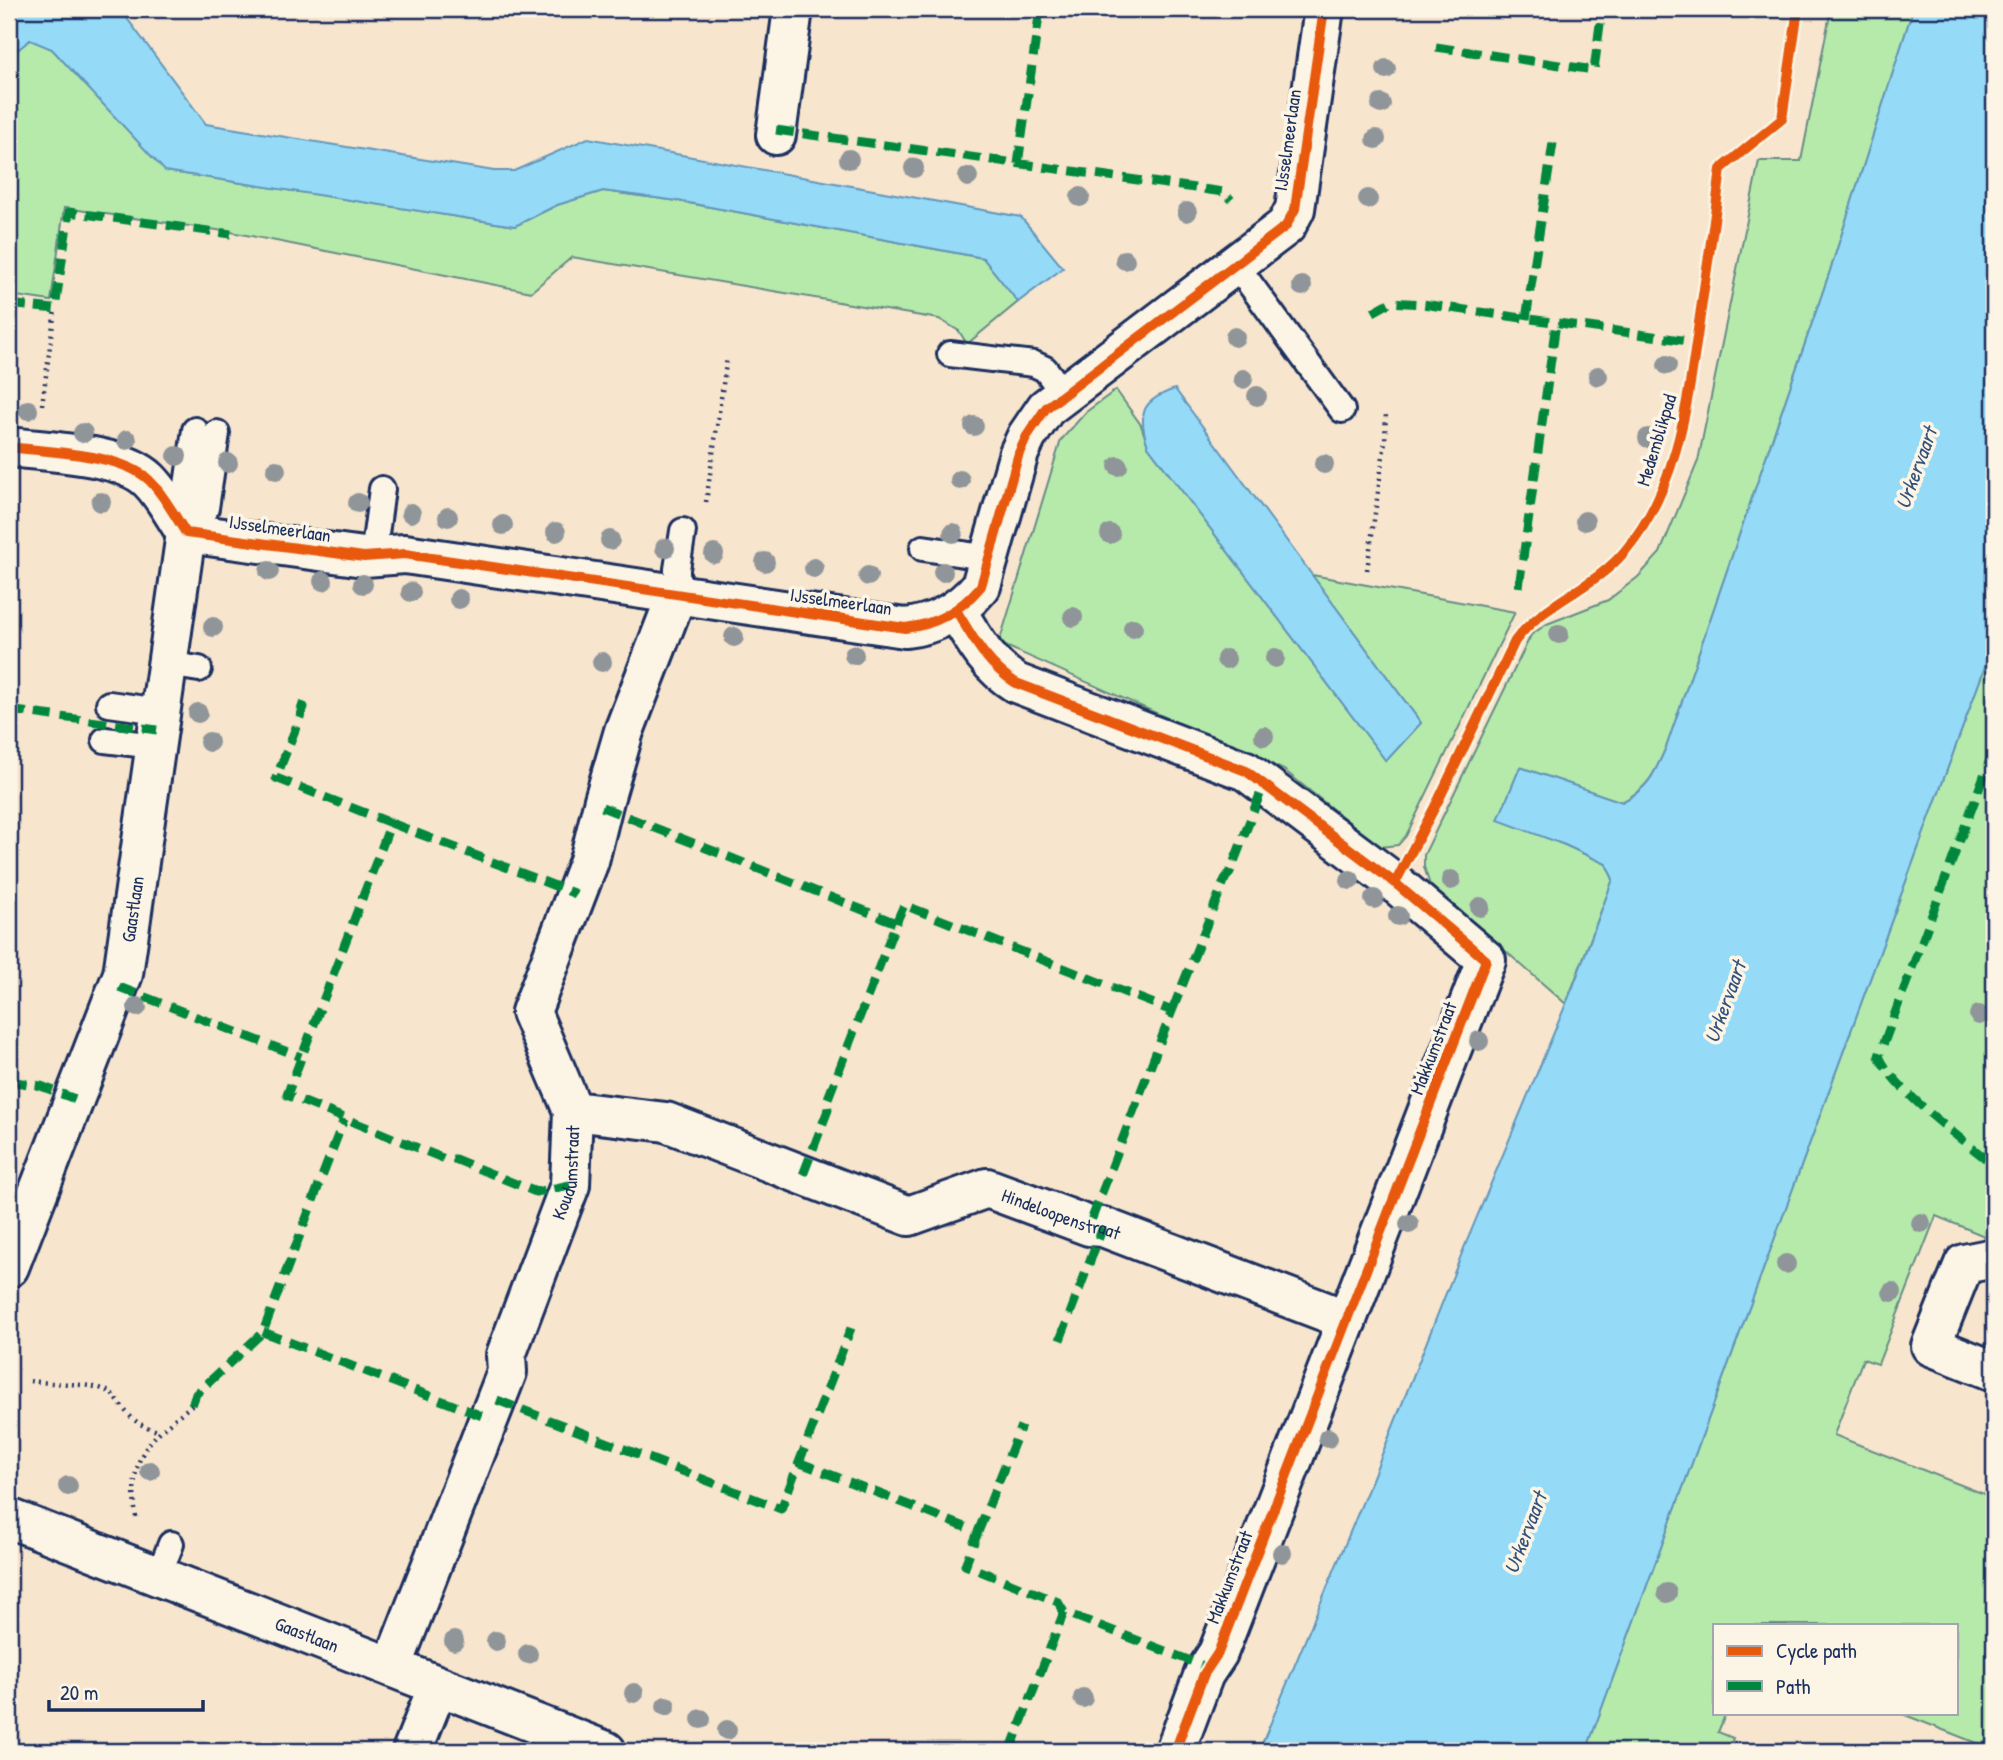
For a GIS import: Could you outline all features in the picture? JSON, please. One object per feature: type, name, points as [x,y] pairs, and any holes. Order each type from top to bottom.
[{"type":"street","points":[[776,135],[793,9]]},
{"type":"street","name":"IJsselmeerlaan","points":[[186,533],[373,557],[405,554],[905,628],[937,621],[970,599],[981,586],[1019,453],[1046,408],[1281,230],[1295,209],[1324,9]]},
{"type":"street","points":[[9,447],[102,459],[134,469],[147,478],[157,490],[186,533]]},
{"type":"street","name":"Gaastlaan","points":[[9,1267],[123,974],[157,729],[183,666],[186,533]]},
{"type":"street","name":"Koudumstraat","points":[[391,1667],[508,1372],[506,1354],[570,1185],[573,1111],[531,1012],[589,861],[622,739],[677,594]]},
{"type":"street","name":"Makkumstraat","points":[[956,610],[989,661],[1016,684],[1246,771],[1395,883],[1486,960],[1218,1653],[1204,1674],[1175,1751]]},
{"type":"street","name":"Hindeloopenstraat","points":[[573,1111],[666,1122],[908,1216],[987,1188],[1089,1226],[1103,1227],[1347,1320]]},
{"type":"street","points":[[1994,1258],[1964,1264],[1931,1346],[1994,1371]]},
{"type":"street","name":"Gaastlaan","points":[[9,1518],[164,1560],[391,1667],[606,1751]]},
{"type":"street","points":[[412,1751],[438,1686]]},
{"type":"lane","points":[[1236,265],[1342,410]]},
{"type":"lane","points":[[950,354],[1034,364],[1045,369],[1063,393]]},
{"type":"lane","points":[[186,533],[206,508],[206,432]]},
{"type":"lane","points":[[373,557],[382,489]]},
{"type":"lane","points":[[677,594],[677,569],[683,531]]},
{"type":"lane","points":[[923,548],[990,558]]},
{"type":"lane","points":[[109,704],[157,729]]},
{"type":"lane","points":[[105,740],[157,729]]},
{"type":"path","points":[[41,408],[55,309]]},
{"type":"path","points":[[705,507],[727,358]]},
{"type":"path","points":[[1367,570],[1385,442],[1385,412]]},
{"type":"path","points":[[9,1340],[17,1338]]},
{"type":"path","points":[[30,1381],[90,1385],[106,1390],[118,1400],[131,1418],[160,1432]]},
{"type":"path","points":[[136,1520],[133,1485],[138,1461],[160,1432],[192,1405]]},
{"type":"green space","points":[[1831,9],[1913,9],[1831,268],[1667,745],[1655,771],[1645,784],[1622,802],[1520,767],[1499,819],[1606,864],[1613,879],[1566,1004],[1430,885],[1424,867],[1424,855],[1531,635],[1547,624],[1608,600],[1638,577],[1660,553],[1698,461],[1759,161],[1801,161]]},
{"type":"green space","points":[[30,39],[52,49],[166,171],[515,226],[557,205],[603,191],[678,201],[983,258],[1018,302],[967,344],[959,331],[939,319],[572,257],[531,292],[231,232],[64,208],[51,301],[9,295],[9,57]]},
{"type":"green space","points":[[1116,390],[1141,425],[1148,446],[1386,761],[1421,723],[1312,575],[1515,612],[1406,836],[1398,845],[1380,847],[1284,770],[999,643],[1061,440],[1086,412]]},
{"type":"green space","points":[[1994,642],[1994,1240],[1936,1216],[1878,1364],[1863,1359],[1834,1435],[1994,1498],[1994,1750],[1903,1714],[1958,1714],[1958,1624],[1713,1624],[1713,1714],[1726,1714],[1718,1732],[1733,1738],[1728,1751],[1586,1751]]},
{"type":"water","points":[[9,9],[120,9],[206,124],[494,171],[514,171],[588,138],[1021,217],[1063,268],[1018,302],[983,258],[678,201],[603,191],[557,205],[515,226],[165,171],[52,49],[30,40],[9,57]]},
{"type":"water","name":"Urkervaart","points":[[1913,9],[1994,9],[1994,642],[1586,1751],[1259,1751],[1573,987],[1613,879],[1606,864],[1565,845],[1498,820],[1520,767],[1622,802],[1639,791],[1655,771],[1667,745],[1831,268]]},
{"type":"water","points":[[1175,389],[1421,723],[1386,761],[1148,446],[1143,425],[1145,409],[1155,398]]},
{"type":"marked path","points":[[1018,164],[1040,9]]},
{"type":"marked path","points":[[1436,47],[1594,70],[1602,9]]},
{"type":"marked path","points":[[776,130],[1224,192],[1231,200]]},
{"type":"marked path","points":[[1526,319],[1553,143]]},
{"type":"marked path","points":[[9,304],[55,309],[69,212],[231,234]]},
{"type":"marked path","points":[[1373,312],[1391,302],[1422,304],[1696,342]]},
{"type":"marked path","points":[[1519,587],[1556,323]]},
{"type":"marked path","points":[[298,705],[304,707],[276,778],[391,823],[287,1095],[445,1159],[455,1159],[536,1192],[570,1185]]},
{"type":"marked path","points":[[9,710],[157,730]]},
{"type":"marked path","points":[[1994,749],[1879,1056],[1886,1069],[1913,1098],[1994,1165]]},
{"type":"marked path","points":[[1172,1011],[1264,784]]},
{"type":"marked path","points":[[602,807],[896,923],[827,1101],[828,1110],[803,1175]]},
{"type":"marked path","points":[[391,823],[576,894]]},
{"type":"marked path","points":[[896,923],[904,905],[1172,1011],[1089,1226]]},
{"type":"marked path","points":[[119,987],[301,1057]]},
{"type":"marked path","points":[[9,1081],[41,1086],[75,1099]]},
{"type":"marked path","points":[[192,1405],[196,1394],[263,1332],[344,1119]]},
{"type":"marked path","points":[[1060,1340],[1103,1227]]},
{"type":"marked path","points":[[497,1400],[781,1509],[851,1328]]},
{"type":"marked path","points":[[263,1332],[490,1419]]},
{"type":"marked path","points":[[978,1532],[1021,1426]]},
{"type":"marked path","points":[[798,1462],[978,1532],[965,1565],[1058,1602],[1064,1612],[1209,1668]]},
{"type":"marked path","points":[[1010,1751],[1064,1612]]},
{"type":"cycle path","points":[[9,447],[83,455],[121,464],[137,471],[159,492],[186,533],[364,557],[405,554],[905,628],[927,624],[956,609],[981,586],[1019,453],[1046,408],[1286,226],[1295,209],[1324,9]]},
{"type":"cycle path","name":"Medemblikpad","points":[[1395,883],[1439,799],[1515,641],[1541,615],[1613,564],[1644,526],[1658,498],[1679,440],[1685,409],[1721,169],[1782,119],[1798,9]]},
{"type":"cycle path","points":[[956,610],[989,659],[1016,683],[1246,771],[1395,883],[1486,960],[1218,1653],[1204,1674],[1175,1751]]}]
